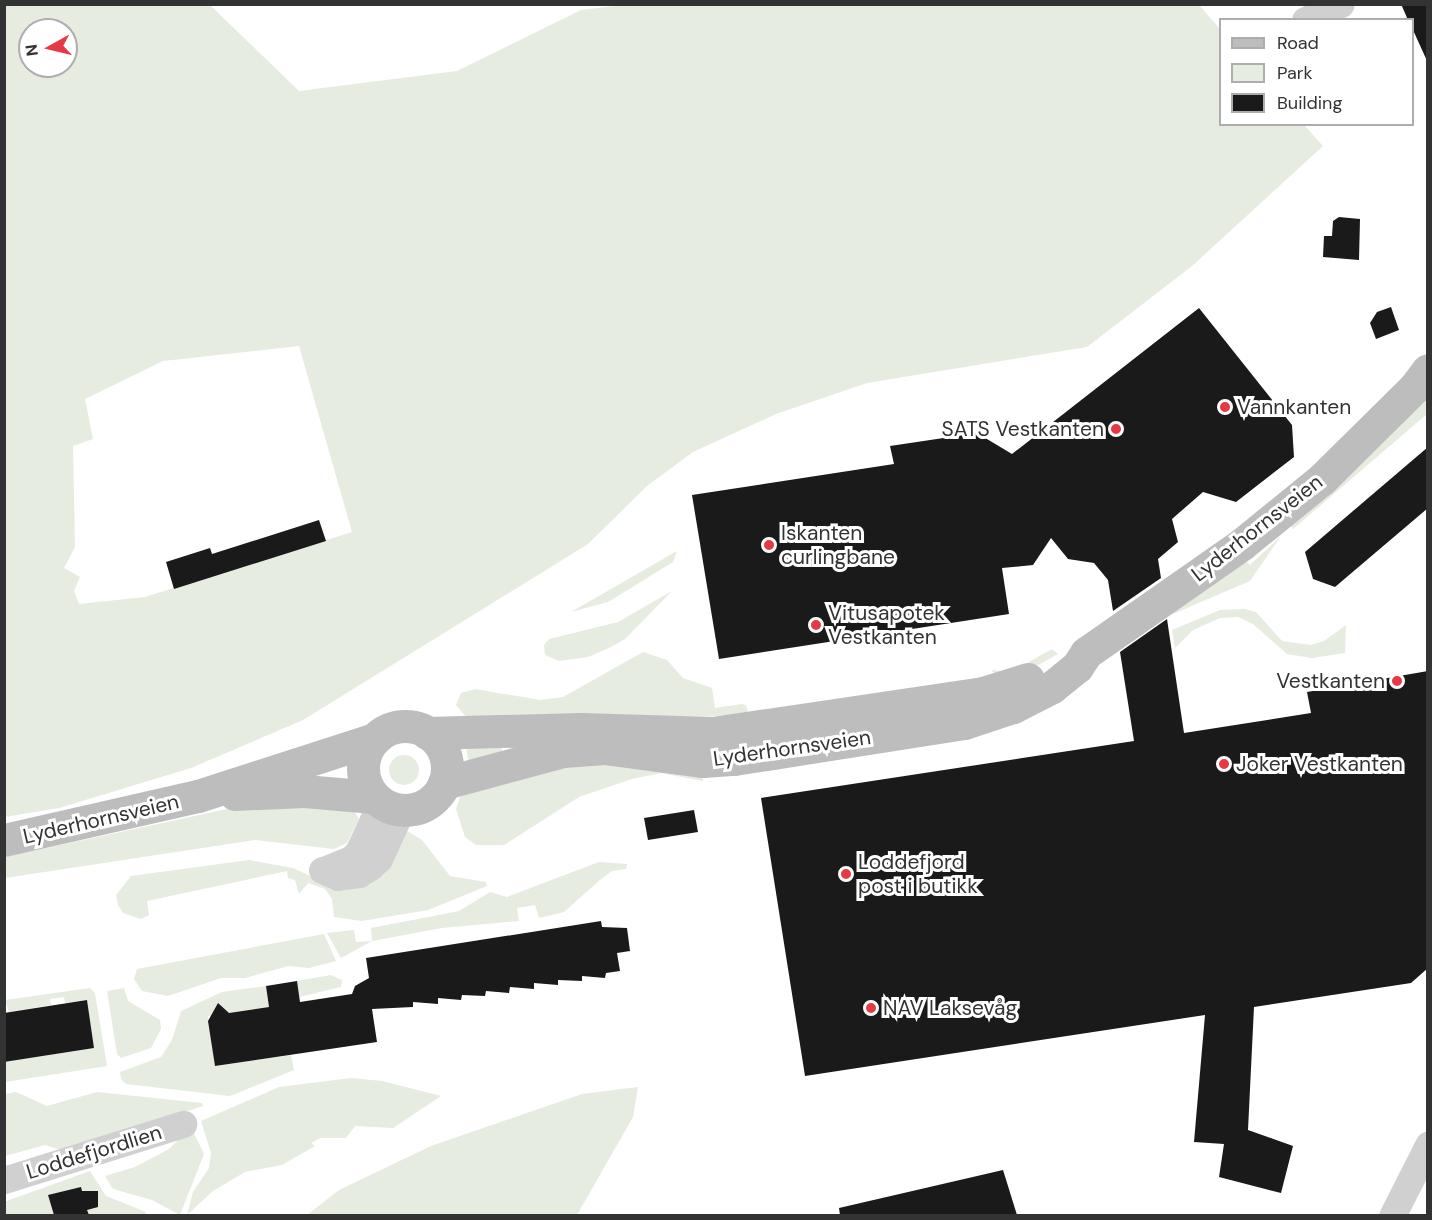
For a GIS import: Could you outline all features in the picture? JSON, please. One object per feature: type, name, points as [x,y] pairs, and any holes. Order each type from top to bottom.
[{"type":"main road","name":"Lyderhornsveien","points":[[444,783],[563,751],[604,748],[703,761],[964,723],[1013,707],[1052,687],[1077,668],[1086,653],[1251,537],[1322,479],[1423,378]]},
{"type":"main road","name":"Lyderhornsveien","points":[[427,733],[581,729],[713,733],[983,693],[1023,681],[1068,656],[1086,653]]},
{"type":"main road","points":[[406,726],[427,733],[442,750],[447,772],[444,783],[423,806],[384,803],[362,769],[374,739],[394,727],[406,726]]},
{"type":"main road","name":"Lyderhornsveien","points":[[4,840],[198,796],[374,739]]},
{"type":"main road","name":"Lyderhornsveien","points":[[198,796],[304,790],[384,803]]},
{"type":"street","points":[[1310,18],[1341,4]]},
{"type":"street","name":"Loddefjordlien","points":[[4,1180],[183,1124]]},
{"type":"street","points":[[1392,1215],[1428,1145]]},
{"type":"green space","points":[[5,5],[210,5],[299,91],[457,71],[581,10],[622,5],[1199,5],[1219,28],[1219,126],[1305,126],[1323,146],[1192,266],[1087,347],[867,383],[776,414],[693,452],[647,486],[588,544],[303,720],[191,768],[59,808],[5,817]],"holes":[[[299,346],[352,532],[145,597],[79,604],[74,591],[80,577],[64,568],[75,547],[73,446],[93,439],[85,399],[163,361]]]},
{"type":"green space","points":[[1427,396],[1427,414],[1293,529],[1287,522]]},
{"type":"green space","points":[[1281,536],[1250,581],[1173,614],[1169,608],[1243,558],[1250,565]]},
{"type":"green space","points":[[677,551],[673,562],[608,602],[571,612]]},
{"type":"green space","points":[[672,591],[625,639],[611,647],[588,657],[559,661],[545,655],[544,645],[549,639],[618,622]]},
{"type":"green space","points":[[1245,609],[1256,612],[1282,641],[1311,645],[1324,641],[1346,625],[1345,653],[1312,658],[1287,654],[1253,624],[1238,617],[1220,618],[1193,630],[1175,648],[1172,630],[1220,610]]},
{"type":"green space","points":[[1052,649],[1058,654],[1020,675],[1000,679],[991,670],[1011,672]]},
{"type":"green space","points":[[643,652],[667,660],[683,678],[712,688],[715,708],[742,704],[746,705],[749,716],[467,718],[456,705],[461,693],[475,689],[540,700],[563,697]]},
{"type":"green space","points":[[502,745],[502,755],[469,765],[466,747]]},
{"type":"green space","points":[[404,755],[415,759],[419,770],[415,781],[404,785],[393,781],[389,770],[393,759]]},
{"type":"green space","points":[[557,759],[704,765],[703,781],[661,773],[632,779],[579,797],[504,845],[476,845],[465,837],[456,809],[460,797],[472,788]]},
{"type":"green space","points":[[279,804],[353,809],[359,819],[347,843],[334,849],[255,840],[5,878],[5,857],[227,809]]},
{"type":"green space","points":[[402,828],[422,840],[450,876],[486,882],[487,886],[428,910],[362,921],[334,917],[332,899],[325,889],[308,883],[299,894],[295,880],[288,878],[287,871],[147,901],[149,915],[141,919],[123,913],[118,905],[116,895],[131,876],[249,860],[293,868],[317,879]]},
{"type":"green space","points":[[599,862],[627,864],[626,869],[612,871],[601,879],[564,912],[539,918],[535,905],[517,908],[519,921],[442,928],[372,941],[371,928],[459,911],[490,892],[507,897]]},
{"type":"green space","points":[[354,930],[356,942],[372,941],[341,958],[327,933]]},
{"type":"green space","points":[[324,934],[336,961],[309,968],[288,966],[245,978],[221,978],[168,996],[142,991],[134,979],[137,969]]},
{"type":"green space","points":[[331,975],[342,980],[341,987],[299,997],[297,981]]},
{"type":"green space","points":[[266,986],[269,1007],[208,1016],[215,1066],[291,1055],[294,1070],[230,1096],[126,1084],[121,1079],[120,1072],[161,1057],[172,1040],[181,1011],[222,992]]},
{"type":"green space","points":[[90,988],[95,993],[107,1066],[5,1082],[5,1062],[94,1048],[87,1000],[65,1003],[64,997],[50,999],[51,1005],[9,1012],[5,1000]]},
{"type":"green space","points":[[124,988],[128,1001],[160,1020],[161,1029],[151,1048],[121,1058],[117,1054],[107,991]]},
{"type":"green space","points":[[351,1078],[382,1081],[441,1096],[393,1128],[355,1126],[346,1138],[320,1138],[311,1143],[315,1146],[282,1165],[245,1172],[213,1191],[187,1215],[193,1192],[209,1168],[211,1153],[201,1121],[279,1087]]},
{"type":"green space","points":[[638,1087],[633,1117],[577,1215],[307,1215],[339,1190],[431,1146],[582,1094]]},
{"type":"green space","points":[[16,1092],[47,1106],[97,1092],[202,1103],[203,1106],[65,1151],[45,1145],[5,1156],[5,1094]]},
{"type":"green space","points":[[191,1127],[204,1154],[180,1215],[152,1200],[113,1189],[105,1176],[135,1167],[169,1149]]},
{"type":"green space","points":[[90,1171],[106,1196],[146,1212],[145,1216],[5,1215],[4,1202]]},
{"type":"building","points":[[1401,4],[1428,4],[1428,63],[1414,32],[1414,18],[1407,18]]},
{"type":"building","points":[[1339,217],[1360,219],[1359,260],[1323,257],[1324,236],[1332,236],[1333,221]]},
{"type":"building","points":[[1391,307],[1399,330],[1376,339],[1370,323],[1377,312]]},
{"type":"building","points":[[1199,308],[1292,425],[1294,457],[1236,502],[1203,492],[1172,519],[1178,542],[1158,559],[1161,578],[1113,611],[1108,580],[1094,563],[1068,559],[1051,538],[1033,565],[1002,568],[1009,614],[719,659],[692,495],[894,464],[890,446],[977,433],[1012,454]]},
{"type":"building","points":[[1428,447],[1428,508],[1335,587],[1313,579],[1305,552]]},
{"type":"building","points":[[319,520],[326,541],[174,589],[166,562],[210,548],[212,554]]},
{"type":"building","name":"Vestkanten","points":[[1167,619],[1184,733],[1311,713],[1307,692],[1428,671],[1428,968],[1411,983],[1254,1007],[1248,1130],[1293,1146],[1281,1193],[1219,1177],[1224,1144],[1194,1142],[1205,1015],[805,1076],[761,798],[1134,741],[1120,652]]},
{"type":"building","points":[[694,810],[698,832],[648,840],[644,818]]},
{"type":"building","points":[[601,921],[602,927],[627,928],[630,951],[617,953],[620,971],[606,973],[605,978],[582,976],[582,981],[558,980],[558,985],[534,983],[534,989],[510,987],[509,993],[486,991],[485,996],[462,995],[461,1000],[438,998],[438,1004],[413,1002],[413,1007],[372,1009],[377,1042],[215,1066],[208,1021],[218,1003],[229,1013],[269,1007],[266,986],[297,981],[300,1002],[352,994],[355,986],[369,978],[366,958]]},
{"type":"building","points":[[87,1000],[94,1048],[4,1062],[4,1013]]},
{"type":"building","points":[[1003,1170],[1017,1215],[840,1215],[839,1208]]},
{"type":"building","points":[[81,1187],[82,1191],[98,1191],[98,1207],[87,1210],[89,1215],[54,1215],[48,1195]]},
{"type":"place","name":"Vannkanten","points":[[1225,407]]},
{"type":"place","name":"SATS Vestkanten","points":[[1116,429]]},
{"type":"place","name":"Iskanten curlingbane","points":[[769,545]]},
{"type":"place","name":"Vitusapotek Vestkanten","points":[[816,625]]},
{"type":"place","name":"Vestkanten","points":[[1397,681]]},
{"type":"place","name":"Joker Vestkanten","points":[[1224,764]]},
{"type":"place","name":"Loddefjord post i butikk","points":[[846,874]]},
{"type":"place","name":"NAV Laksevåg","points":[[871,1008]]}]
